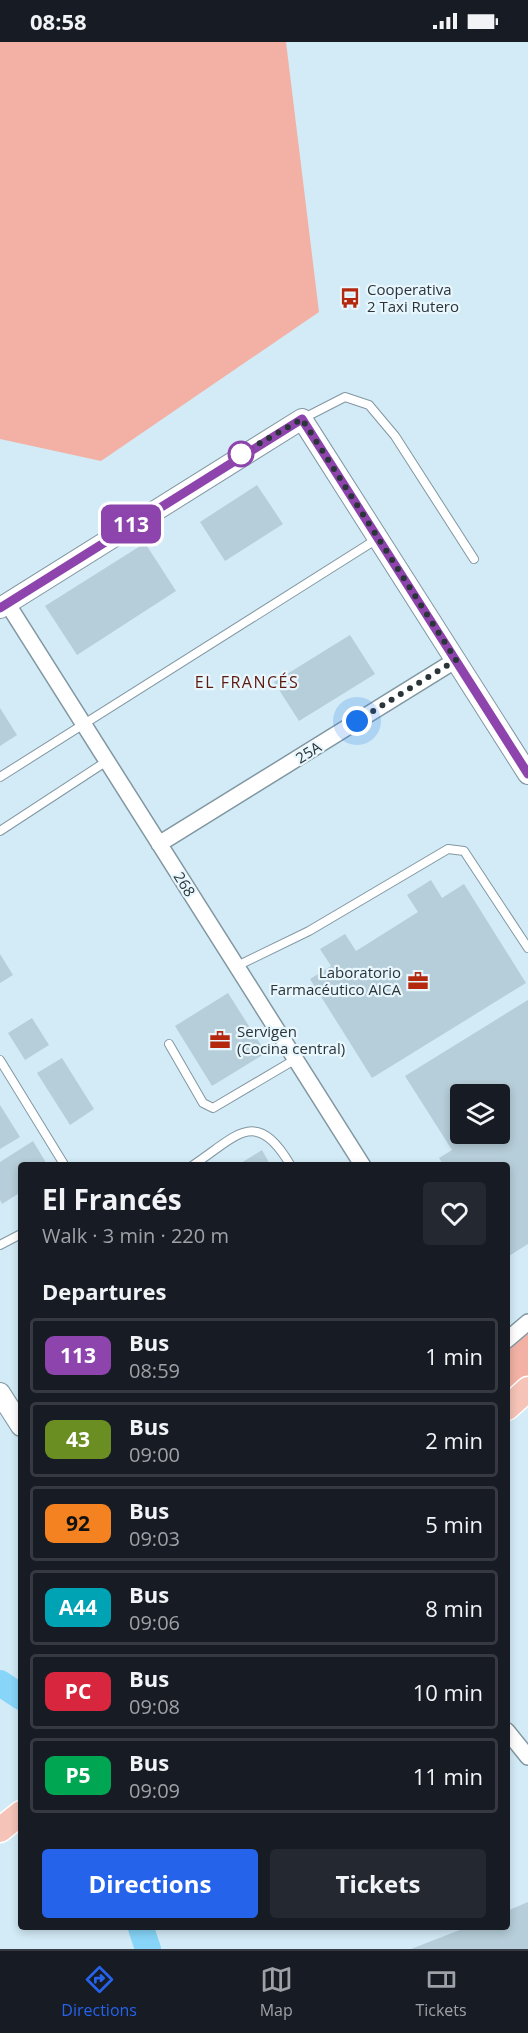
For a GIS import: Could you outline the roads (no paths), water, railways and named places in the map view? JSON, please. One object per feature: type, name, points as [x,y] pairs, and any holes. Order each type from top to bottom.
[{"type":"main road","points":[[0,1830],[18,1815]]},
{"type":"street","points":[[3,605],[302,419],[528,774]]},
{"type":"street","name":"268","points":[[3,605],[107,761],[359,1162]]},
{"type":"street","name":"25A","points":[[159,844],[456,660]]},
{"type":"street","points":[[510,1337],[528,1322]]},
{"type":"street","points":[[0,1393],[18,1421]]},
{"type":"street","points":[[510,1735],[528,1757]]},
{"type":"lane","points":[[302,419],[345,397],[369,405],[395,436],[474,559]]},
{"type":"lane","points":[[0,777],[378,538]]},
{"type":"lane","points":[[0,831],[107,761]]},
{"type":"lane","points":[[237,966],[309,931],[448,849],[455,848],[464,851],[528,948]]},
{"type":"lane","points":[[169,1044],[203,1103],[213,1108],[296,1059]]},
{"type":"lane","points":[[0,1060],[63,1162]]},
{"type":"lane","points":[[198,1162],[243,1131],[255,1130],[268,1134],[289,1162]]},
{"type":"lane","points":[[0,1245],[18,1236]]},
{"type":"waterway","points":[[0,1683],[18,1695]]},
{"type":"waterway","points":[[142,1930],[148,1949]]},
{"type":"place","name":"Cooperativa 2 Taxi Rutero","points":[[350,298]]},
{"type":"place","name":"Laboratorio Farmacéutico AICA","points":[[418,981]]},
{"type":"place","name":"Servigen (Cocina central)","points":[[220,1040]]},
{"type":"district","name":"EL FRANCÉS","points":[[247,682]]}]
